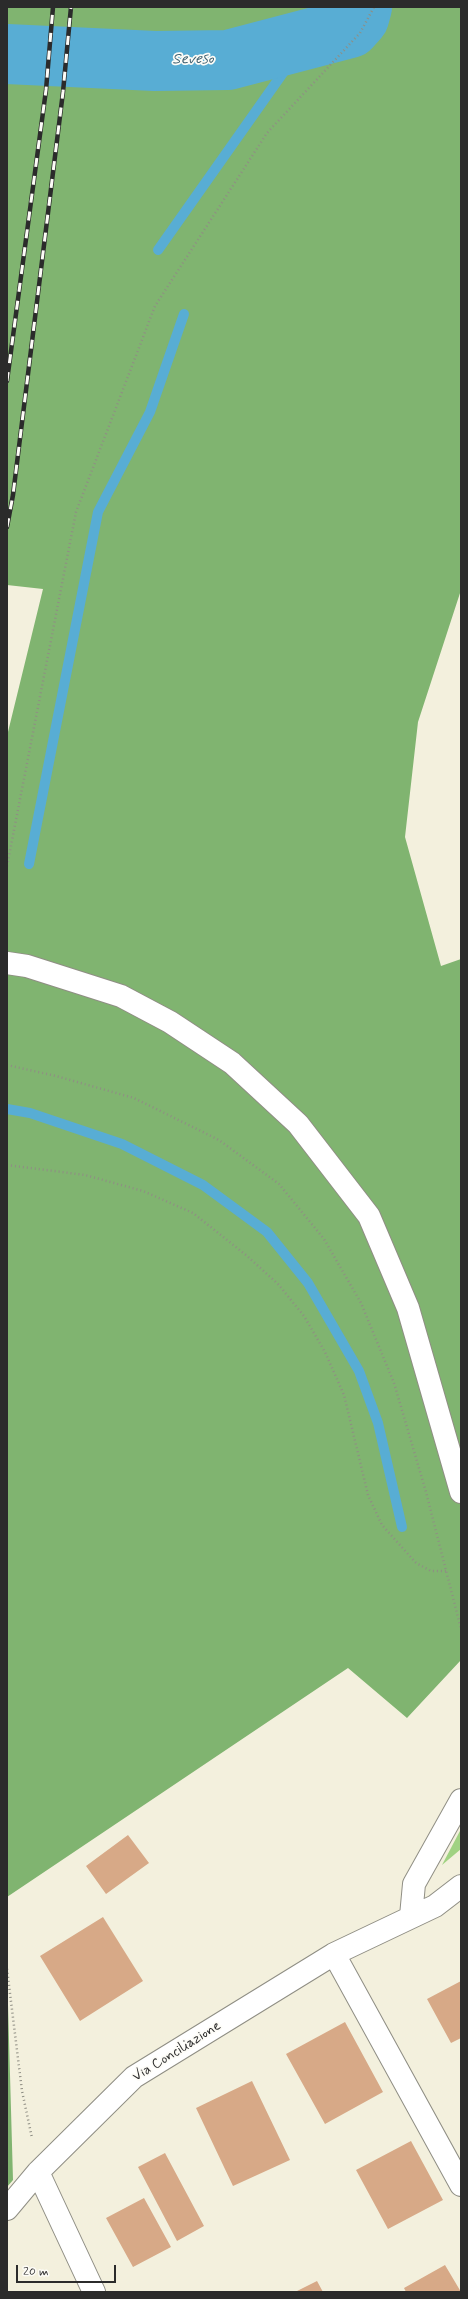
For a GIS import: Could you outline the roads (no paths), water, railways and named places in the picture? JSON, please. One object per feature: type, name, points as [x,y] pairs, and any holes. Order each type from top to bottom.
[{"type":"street","points":[[7,963],[27,966],[121,996],[170,1022],[232,1063],[298,1124],[369,1216],[408,1308],[461,1492]]},
{"type":"street","points":[[411,1916],[414,1884],[461,1800]]},
{"type":"street","points":[[435,1906],[461,1886]]},
{"type":"street","points":[[435,1906],[461,1901]]},
{"type":"street","name":"Via Conciliazione","points":[[7,2209],[38,2172],[134,2077],[334,1954],[411,1916],[435,1906]]},
{"type":"street","points":[[334,1954],[461,2185]]},
{"type":"street","points":[[38,2172],[94,2292]]},
{"type":"waterway","name":"Seveso","points":[[7,54],[155,61],[228,60],[350,28],[359,18],[362,7]]},
{"type":"waterway","points":[[158,250],[285,70],[294,44]]},
{"type":"waterway","points":[[29,864],[98,512],[150,412],[184,314]]},
{"type":"waterway","points":[[7,1109],[30,1113],[122,1144],[203,1185],[267,1232],[308,1283],[359,1371],[378,1423],[402,1527]]},
{"type":"railway","points":[[7,381],[46,90],[53,7]]},
{"type":"railway","points":[[7,527],[13,495],[63,92],[71,7]]}]
